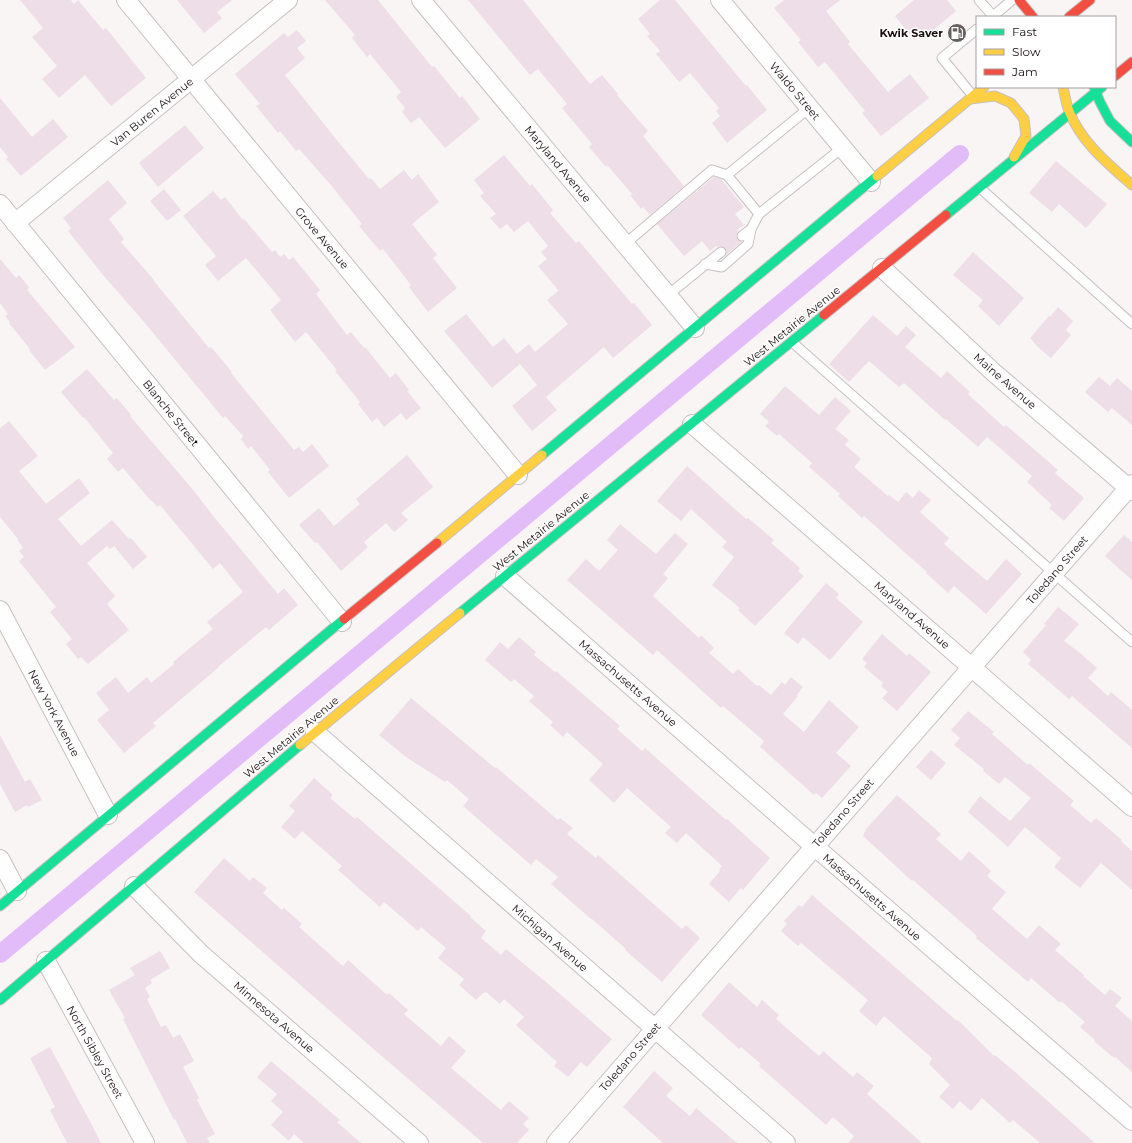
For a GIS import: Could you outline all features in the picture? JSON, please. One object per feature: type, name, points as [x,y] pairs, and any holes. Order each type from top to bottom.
[{"type":"main road","points":[[1019,0],[1031,16]]},
{"type":"main road","points":[[1070,16],[1090,0]]},
{"type":"main road","points":[[1116,75],[1132,62]]},
{"type":"main road","points":[[0,906],[983,88]]},
{"type":"main road","points":[[1063,88],[1070,114],[1094,150],[1132,185]]},
{"type":"main road","points":[[1097,89],[1103,110],[1110,121],[1132,142]]},
{"type":"main road","name":"West Metairie Avenue","points":[[0,1000],[315,732],[1012,162],[1070,114],[1097,89]]},
{"type":"main road","points":[[972,97],[995,96],[1011,103],[1024,119],[1026,136],[1012,162]]},
{"type":"street","name":"Grove Avenue","points":[[126,0],[518,475]]},
{"type":"street","name":"Van Buren Avenue","points":[[16,223],[288,0]]},
{"type":"street","name":"Maryland Avenue","points":[[421,0],[695,328]]},
{"type":"street","name":"Waldo Street","points":[[720,0],[871,182]]},
{"type":"street","name":"Blanche Street","points":[[0,204],[342,622]]},
{"type":"street","name":"Maine Avenue","points":[[882,268],[992,371],[1131,488]]},
{"type":"street","name":"Maryland Avenue","points":[[692,424],[1132,807]]},
{"type":"street","name":"Toledano Street","points":[[556,1143],[971,667],[1131,488]]},
{"type":"street","name":"Massachusetts Avenue","points":[[505,576],[1132,1121]]},
{"type":"street","name":"New York Avenue","points":[[0,610],[108,815]]},
{"type":"street","name":"Michigan Avenue","points":[[315,732],[786,1143]]},
{"type":"street","points":[[0,859],[17,891]]},
{"type":"street","name":"Minnesota Avenue","points":[[134,886],[201,954],[420,1143]]},
{"type":"street","name":"North Sibley Street","points":[[46,961],[145,1143]]},
{"type":"lane","points":[[979,0],[991,16]]},
{"type":"lane","points":[[993,16],[1012,0]]},
{"type":"lane","points":[[972,97],[942,58],[976,30]]},
{"type":"lane","points":[[728,175],[810,108]]},
{"type":"lane","points":[[742,236],[750,229],[759,214],[842,148]]},
{"type":"lane","points":[[625,244],[712,170],[728,175],[759,214]]},
{"type":"lane","points":[[980,188],[1132,324]]},
{"type":"lane","points":[[705,264],[722,267],[748,244],[750,229]]},
{"type":"lane","points":[[668,295],[721,252]]},
{"type":"lane","points":[[792,342],[1132,642]]},
{"type":"building","points":[[20,0],[71,0],[74,4],[78,0],[103,30],[106,28],[146,78],[111,106],[85,75],[59,98],[42,79],[57,66],[32,37],[43,28]]},
{"type":"building","points":[[177,0],[232,0],[217,12],[222,18],[204,33]]},
{"type":"building","points":[[325,0],[378,0],[432,67],[434,66],[460,98],[462,96],[480,119],[445,148],[419,117],[411,123],[402,112],[405,108],[396,97],[401,92],[370,54],[367,57],[352,38],[355,35]]},
{"type":"building","points":[[468,0],[523,0],[590,84],[602,75],[648,131],[643,136],[684,186],[650,215],[643,207],[641,209],[630,195],[632,194],[589,147],[592,144],[562,108],[567,104],[538,69],[530,75]]},
{"type":"building","points":[[660,0],[675,0],[767,110],[727,143],[712,123],[720,116],[716,111],[719,108],[690,73],[679,82],[656,54],[660,51],[647,36],[650,34],[638,19]]},
{"type":"building","points":[[784,0],[840,0],[826,11],[850,42],[848,44],[888,92],[910,74],[929,98],[881,136],[862,113],[865,111],[825,62],[818,67],[798,42],[801,40],[774,8]]},
{"type":"building","points":[[914,0],[947,0],[956,11],[926,36],[924,33],[914,40],[895,16]]},
{"type":"building","points":[[297,30],[306,41],[297,48],[305,58],[285,75],[340,144],[369,179],[371,178],[380,189],[404,170],[412,180],[418,174],[439,202],[412,224],[437,255],[433,258],[457,288],[428,312],[409,287],[411,285],[383,249],[380,251],[359,226],[362,224],[330,184],[299,149],[296,151],[280,131],[278,133],[256,106],[260,104],[235,74],[284,33],[288,37]]},
{"type":"building","points":[[0,98],[32,137],[53,119],[68,137],[21,176],[6,159],[8,157],[0,147]]},
{"type":"building","points":[[185,125],[204,148],[158,187],[139,163]]},
{"type":"building","points":[[504,155],[530,186],[532,184],[553,210],[550,213],[576,243],[579,241],[632,304],[634,303],[652,325],[613,358],[604,347],[546,397],[557,410],[532,431],[512,406],[537,385],[520,364],[492,388],[444,331],[466,314],[493,347],[504,338],[517,354],[529,344],[535,352],[568,324],[547,300],[558,290],[538,266],[547,259],[541,252],[548,246],[528,221],[514,232],[507,224],[500,229],[490,218],[496,214],[480,196],[484,193],[474,180]]},
{"type":"building","points":[[1056,161],[1107,204],[1086,228],[1059,204],[1052,212],[1029,193]]},
{"type":"building","points":[[714,177],[721,179],[744,207],[735,214],[744,225],[737,230],[736,236],[741,242],[725,256],[727,251],[723,247],[716,246],[710,251],[702,241],[684,256],[657,224]]},
{"type":"building","points":[[108,180],[127,203],[109,219],[124,239],[121,242],[209,348],[211,347],[232,372],[231,373],[294,450],[299,447],[303,452],[312,444],[329,466],[289,498],[268,472],[270,470],[251,446],[248,449],[241,439],[243,436],[225,416],[223,418],[68,231],[71,228],[63,218]]},
{"type":"building","points":[[164,189],[181,210],[167,221],[150,201]]},
{"type":"building","points":[[213,191],[221,200],[225,197],[243,220],[244,219],[272,252],[275,250],[280,257],[284,254],[289,260],[293,257],[320,290],[316,294],[347,335],[351,332],[390,378],[396,373],[409,390],[407,391],[421,408],[406,420],[401,413],[384,427],[377,418],[372,422],[358,404],[360,402],[335,371],[337,370],[306,332],[295,342],[270,310],[281,300],[246,258],[218,281],[205,265],[216,256],[183,216]]},
{"type":"building","points":[[973,252],[1024,298],[999,326],[978,306],[983,300],[953,275]]},
{"type":"building","points":[[0,259],[16,278],[19,275],[29,287],[27,290],[75,347],[45,370],[5,316],[8,314],[0,303]]},
{"type":"building","points":[[1058,307],[1073,321],[1066,330],[1071,335],[1051,358],[1030,338]]},
{"type":"building","points":[[873,315],[897,336],[906,326],[916,335],[905,347],[941,378],[947,371],[970,392],[968,394],[1004,427],[1006,425],[1058,470],[1055,473],[1084,498],[1064,521],[1049,508],[1052,505],[1027,482],[1032,476],[987,437],[978,447],[904,383],[899,387],[869,361],[849,382],[829,364]]},
{"type":"building","points":[[87,369],[114,400],[117,398],[131,415],[130,416],[194,491],[278,594],[284,588],[298,605],[269,630],[266,627],[219,666],[153,723],[156,726],[124,753],[97,720],[109,710],[96,693],[116,677],[128,693],[147,677],[151,683],[174,664],[173,662],[213,629],[207,622],[243,592],[220,563],[213,569],[160,505],[158,507],[151,501],[123,468],[118,472],[107,459],[113,453],[84,417],[83,418],[61,392]]},
{"type":"building","points":[[1099,377],[1110,386],[1117,378],[1132,391],[1132,425],[1112,408],[1108,412],[1085,392]]},
{"type":"building","points":[[785,386],[819,415],[835,397],[851,411],[835,429],[849,440],[845,445],[861,459],[854,467],[888,496],[889,495],[898,502],[906,492],[913,498],[919,490],[931,500],[920,512],[949,538],[944,544],[987,581],[1006,559],[1022,574],[986,614],[954,586],[948,593],[926,573],[927,572],[864,516],[862,518],[838,496],[840,494],[809,467],[812,463],[779,434],[777,436],[765,426],[769,422],[760,414]]},
{"type":"building","points":[[9,421],[38,456],[19,471],[46,504],[79,478],[90,493],[58,519],[81,546],[112,520],[129,539],[131,538],[147,557],[133,569],[114,546],[110,549],[107,546],[87,563],[115,596],[107,604],[129,630],[88,664],[81,657],[78,659],[66,644],[72,639],[50,612],[56,607],[19,561],[24,557],[19,551],[23,548],[18,539],[0,517],[0,428]]},
{"type":"building","points":[[407,455],[433,487],[401,513],[408,520],[394,532],[386,523],[364,542],[368,547],[341,571],[317,542],[315,543],[299,525],[319,508],[334,526],[360,504],[356,499]]},
{"type":"building","points":[[687,466],[746,519],[748,518],[774,540],[771,543],[800,568],[798,571],[804,576],[755,626],[738,610],[740,608],[712,585],[734,557],[722,547],[727,542],[691,509],[681,521],[657,501]]},
{"type":"building","points":[[620,524],[656,554],[675,533],[688,544],[663,574],[668,578],[653,596],[699,638],[701,635],[714,648],[709,653],[733,674],[738,669],[757,686],[759,685],[771,695],[782,682],[785,685],[791,677],[803,687],[797,695],[798,696],[783,714],[804,732],[829,700],[859,727],[836,753],[851,766],[822,798],[816,793],[814,795],[760,747],[764,741],[723,706],[721,708],[657,650],[653,655],[567,580],[586,559],[599,571],[618,550],[607,540]]},
{"type":"building","points":[[1124,535],[1132,542],[1132,580],[1105,556]]},
{"type":"building","points":[[826,583],[839,594],[836,598],[863,622],[830,660],[803,637],[798,644],[784,633]]},
{"type":"building","points":[[1058,607],[1079,624],[1064,641],[1097,668],[1088,678],[1108,696],[1111,692],[1132,710],[1132,748],[1072,696],[1069,699],[1028,664],[1031,660],[1023,652],[1046,625],[1044,624]]},
{"type":"building","points":[[882,634],[907,656],[909,653],[931,672],[897,711],[882,698],[888,692],[881,686],[883,683],[864,667],[867,663],[862,659]]},
{"type":"building","points":[[519,637],[536,652],[534,655],[555,672],[556,671],[620,726],[617,729],[642,751],[645,748],[770,858],[743,890],[741,888],[729,902],[709,884],[720,871],[719,870],[722,866],[686,833],[677,843],[665,833],[671,827],[627,788],[614,803],[589,780],[603,764],[567,732],[563,737],[550,725],[553,722],[529,701],[534,696],[514,679],[511,682],[485,660],[500,642],[508,649]]},
{"type":"building","points":[[411,698],[558,820],[560,818],[573,828],[567,834],[596,858],[598,855],[682,929],[686,925],[700,938],[662,982],[551,884],[558,877],[536,859],[531,865],[463,806],[469,799],[447,780],[445,782],[406,757],[379,735]]},
{"type":"building","points":[[968,711],[994,732],[992,734],[1028,765],[1029,763],[1074,801],[1070,805],[1091,823],[1096,818],[1122,840],[1121,841],[1132,851],[1132,890],[1101,863],[1080,888],[1054,867],[1061,858],[1025,827],[1008,847],[968,812],[980,796],[1010,821],[1031,798],[1005,777],[999,784],[983,771],[984,769],[954,745],[960,738],[951,730]]},
{"type":"building","points":[[0,735],[25,782],[30,779],[42,800],[28,807],[27,805],[15,812],[0,784]]},
{"type":"building","points":[[931,750],[946,763],[931,780],[916,767]]},
{"type":"building","points":[[314,778],[333,795],[330,798],[355,819],[357,817],[471,916],[470,917],[486,931],[481,938],[501,955],[506,949],[612,1039],[587,1067],[581,1062],[568,1077],[554,1066],[557,1062],[516,1025],[524,1017],[504,999],[500,1004],[484,992],[476,1000],[459,985],[464,979],[438,958],[446,948],[421,927],[418,931],[384,902],[380,907],[338,870],[342,866],[302,831],[295,839],[281,827],[295,811],[289,806]]},
{"type":"building","points":[[897,795],[941,834],[936,839],[961,861],[969,851],[991,871],[987,876],[1006,892],[992,909],[1027,939],[1039,925],[1061,944],[1055,950],[1084,975],[1083,976],[1105,995],[1110,989],[1122,998],[1115,1006],[1132,1021],[1132,1072],[1094,1041],[1095,1040],[1080,1027],[1085,1022],[1031,978],[1028,982],[976,938],[977,936],[913,880],[912,881],[863,836],[866,829]]},
{"type":"building","points":[[224,858],[250,881],[253,877],[267,888],[263,893],[282,910],[284,908],[302,924],[299,927],[343,966],[348,960],[387,995],[389,993],[408,1010],[404,1014],[441,1046],[449,1036],[466,1051],[451,1068],[501,1110],[509,1101],[529,1118],[523,1124],[529,1130],[517,1143],[483,1143],[194,892]]},
{"type":"building","points":[[812,895],[957,1021],[958,1020],[994,1056],[995,1055],[1015,1072],[1095,1143],[1040,1143],[1013,1120],[1010,1123],[982,1098],[971,1111],[960,1101],[953,1109],[939,1097],[950,1085],[929,1064],[932,1058],[884,1016],[876,1026],[859,1011],[868,1000],[801,943],[798,946],[781,931],[787,924],[784,921],[799,905],[802,907]]},
{"type":"building","points":[[160,951],[170,968],[150,980],[152,983],[145,988],[150,997],[147,999],[161,1027],[166,1025],[173,1038],[180,1034],[194,1061],[183,1067],[199,1098],[197,1100],[215,1134],[207,1138],[210,1143],[187,1143],[123,1019],[125,1018],[109,990],[135,975],[130,968]]},
{"type":"building","points":[[729,982],[757,1007],[762,1000],[779,1015],[776,1019],[819,1056],[823,1051],[853,1077],[857,1072],[874,1086],[867,1094],[922,1143],[848,1143],[854,1136],[833,1117],[826,1125],[759,1066],[761,1064],[741,1047],[739,1049],[701,1015]]},
{"type":"building","points":[[50,1047],[101,1143],[67,1143],[50,1110],[55,1107],[30,1058]]},
{"type":"building","points":[[271,1061],[340,1120],[337,1122],[361,1143],[304,1143],[294,1134],[289,1141],[271,1125],[283,1112],[271,1101],[277,1094],[257,1077]]},
{"type":"building","points":[[654,1071],[673,1088],[666,1096],[690,1116],[696,1108],[737,1143],[663,1143],[623,1107]]},
{"type":"waterway","points":[[0,954],[960,154]]},
{"type":"traffic: fast","points":[[1094,88],[1110,121],[1132,142]]},
{"type":"traffic: fast","points":[[946,215],[1101,88]]},
{"type":"traffic: fast","points":[[542,455],[877,176]]},
{"type":"traffic: fast","points":[[460,613],[824,315]]},
{"type":"traffic: fast","points":[[0,906],[344,619]]},
{"type":"traffic: fast","points":[[0,1000],[300,745]]},
{"type":"traffic: slow","points":[[877,176],[983,88]]},
{"type":"traffic: slow","points":[[1063,88],[1069,111],[1081,133],[1096,152],[1132,185]]},
{"type":"traffic: slow","points":[[970,99],[995,96],[1011,103],[1024,119],[1026,136],[1014,157]]},
{"type":"traffic: slow","points":[[437,543],[542,455]]},
{"type":"traffic: slow","points":[[300,745],[460,613]]},
{"type":"traffic: jam","points":[[1019,0],[1032,16]]},
{"type":"traffic: jam","points":[[1070,16],[1090,0]]},
{"type":"traffic: jam","points":[[1116,75],[1132,62]]},
{"type":"traffic: jam","points":[[824,315],[946,215]]},
{"type":"traffic: jam","points":[[344,619],[437,543]]},
{"type":"place","name":"Kwik Saver","points":[[957,33]]}]
